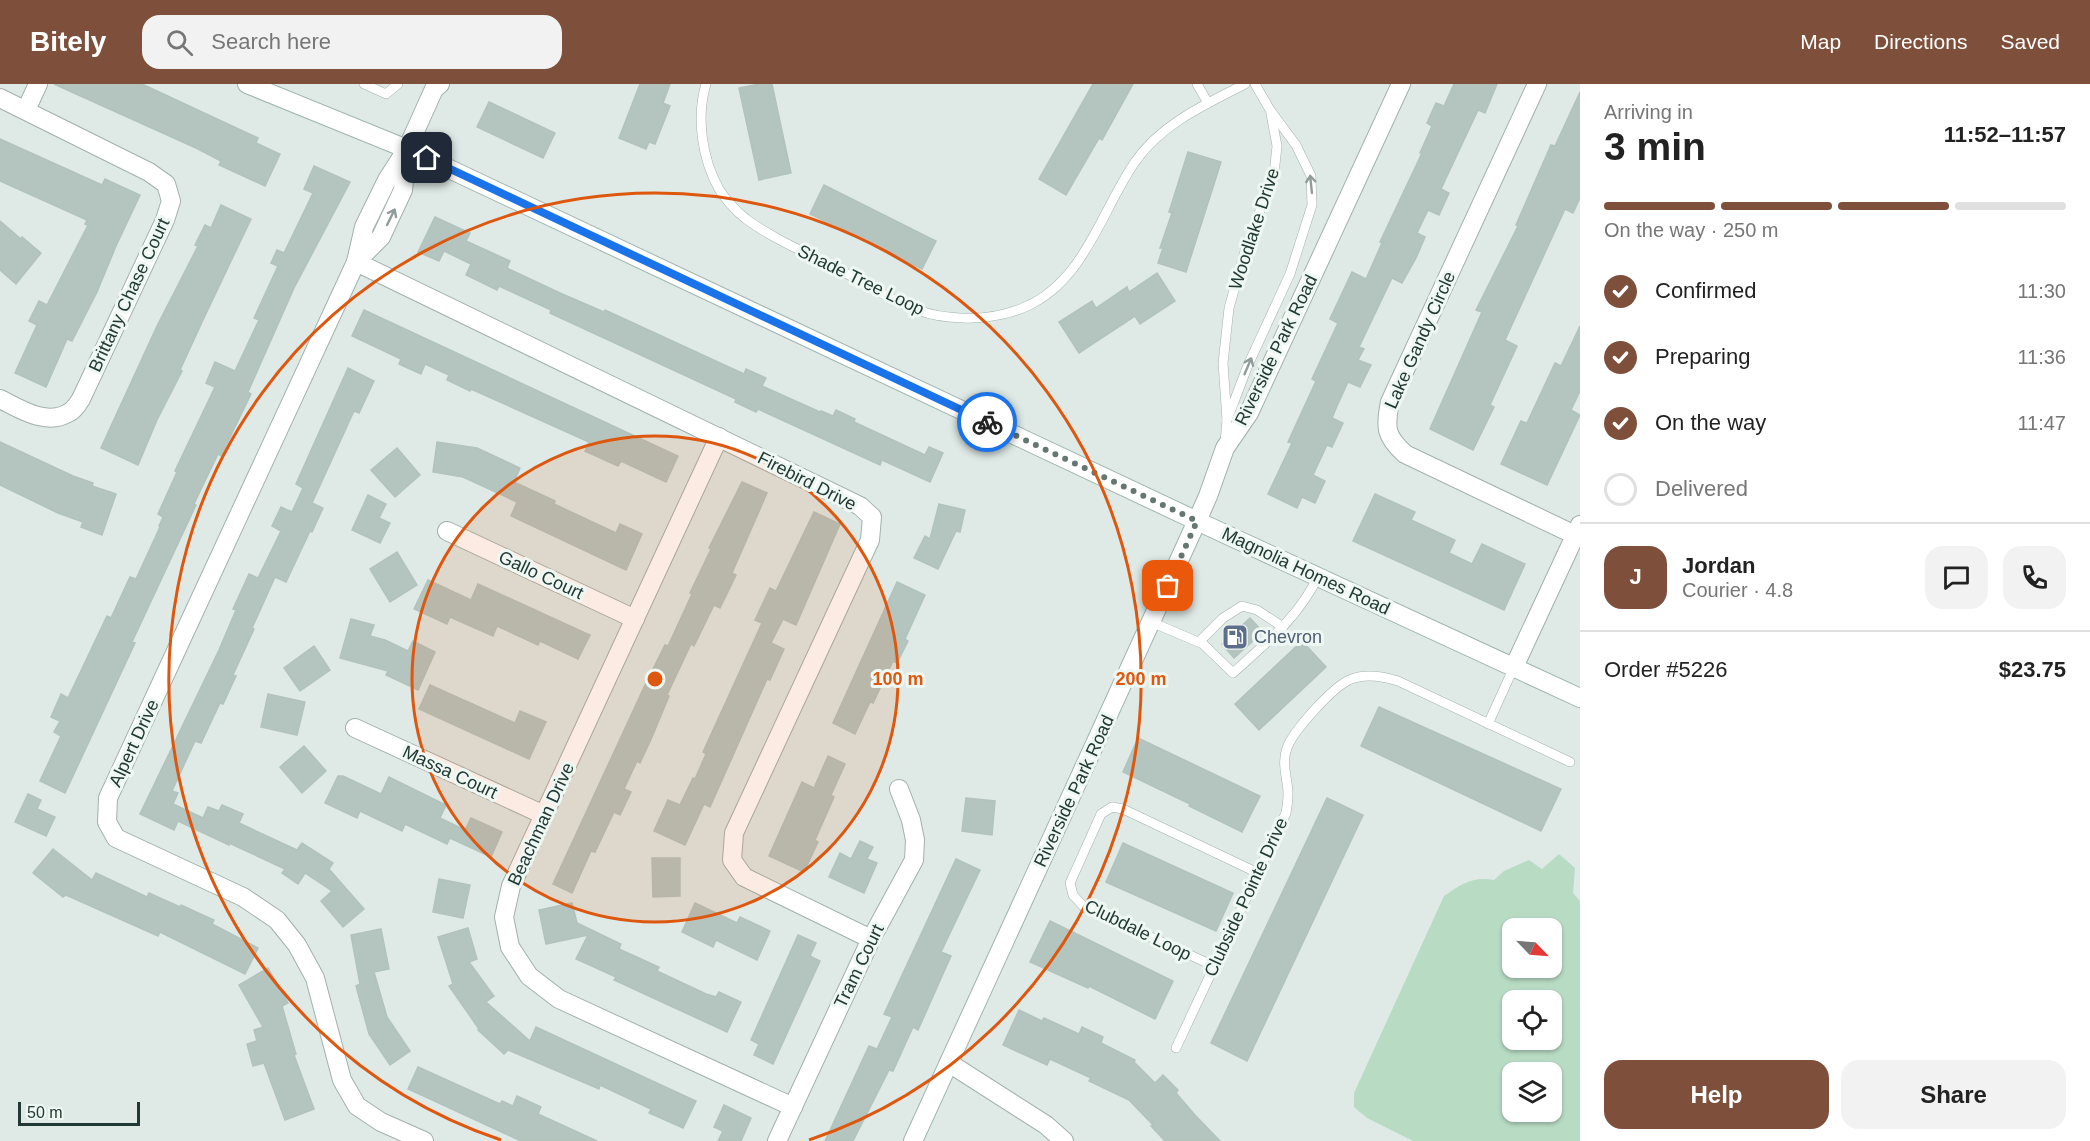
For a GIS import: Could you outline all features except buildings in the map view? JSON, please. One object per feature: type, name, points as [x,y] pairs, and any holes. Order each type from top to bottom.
[{"type":"street","points":[[26,110],[38,84]]},
{"type":"street","name":"Magnolia Homes Road","points":[[247,84],[407,149],[1197,521],[1580,698]]},
{"type":"street","points":[[407,149],[434,89],[440,84]]},
{"type":"street","name":"Riverside Park Road","points":[[913,1141],[1209,496],[1225,448],[1249,414],[1401,84]]},
{"type":"street","name":"Lake Gandy Circle","points":[[1537,84],[1390,402],[1385,425],[1393,443],[1405,454],[1578,530]]},
{"type":"street","name":"Brittany Chase Court","points":[[0,98],[149,172],[166,184],[171,201],[155,241],[81,399],[69,413],[51,419],[34,415],[0,399]]},
{"type":"street","name":"Alpert Drive","points":[[407,149],[404,190],[381,237],[356,262],[108,798],[107,822],[116,838],[243,897],[277,920],[297,945],[315,978],[342,1080],[357,1106],[381,1122],[424,1141]]},
{"type":"street","name":"Firebird Drive","points":[[356,262],[860,506],[872,517],[870,540],[735,833],[732,860],[744,877],[871,939]]},
{"type":"street","name":"Beachman Drive","points":[[719,437],[511,886],[504,917],[510,947],[529,976],[559,999],[793,1107]]},
{"type":"street","points":[[1514,667],[1578,530]]},
{"type":"street","name":"Gallo Court","points":[[447,531],[635,619]]},
{"type":"street","name":"Massa Court","points":[[355,728],[544,815]]},
{"type":"street","name":"Tram Court","points":[[777,1141],[871,939],[914,860],[915,840],[911,820],[899,789]]},
{"type":"street","points":[[949,1063],[1046,1125],[1064,1141]]},
{"type":"lane","points":[[364,84],[386,94],[398,84]]},
{"type":"lane","name":"Shade Tree Loop","points":[[706,84],[701,100],[702,129],[707,161],[720,190],[744,218],[775,238],[889,296],[918,310],[949,317],[989,317],[1026,307],[1058,286],[1081,258],[1136,161],[1161,132],[1208,103],[1245,84]]},
{"type":"lane","points":[[1197,84],[1208,103]]},
{"type":"lane","name":"Woodlake Drive","points":[[1227,420],[1248,365],[1290,274],[1312,205],[1311,176],[1296,145],[1270,110],[1255,84]]},
{"type":"lane","name":"Woodlake Drive","points":[[1225,448],[1227,420],[1223,363],[1229,308],[1247,244],[1274,174],[1277,146],[1270,110]]},
{"type":"lane","points":[[1151,622],[1199,642],[1233,673],[1283,627],[1302,606],[1318,577]]},
{"type":"lane","points":[[1199,642],[1223,618],[1242,606],[1257,610],[1283,627]]},
{"type":"lane","points":[[1488,724],[1514,667]]},
{"type":"lane","name":"Clubside Pointe Drive","points":[[1176,1048],[1286,813],[1288,794],[1284,766],[1287,749],[1296,732],[1327,697],[1349,680],[1377,675],[1398,681],[1570,762]]},
{"type":"lane","name":"Clubdale Loop","points":[[1214,966],[1083,906],[1073,895],[1070,883],[1101,814],[1112,807],[1124,809],[1258,873]]},
{"type":"green space","points":[[1559,854],[1575,868],[1573,893],[1580,901],[1580,1141],[1413,1141],[1367,1118],[1354,1107],[1354,1093],[1444,896],[1468,882],[1480,879],[1494,880],[1504,871],[1529,860],[1542,869]]},
{"type":"way so far","points":[[987,422],[1197,521],[1168,586]]},
{"type":"place","name":"Chevron","points":[[1235,637]]},
{"type":"route","points":[[427,158],[987,422]]}]
